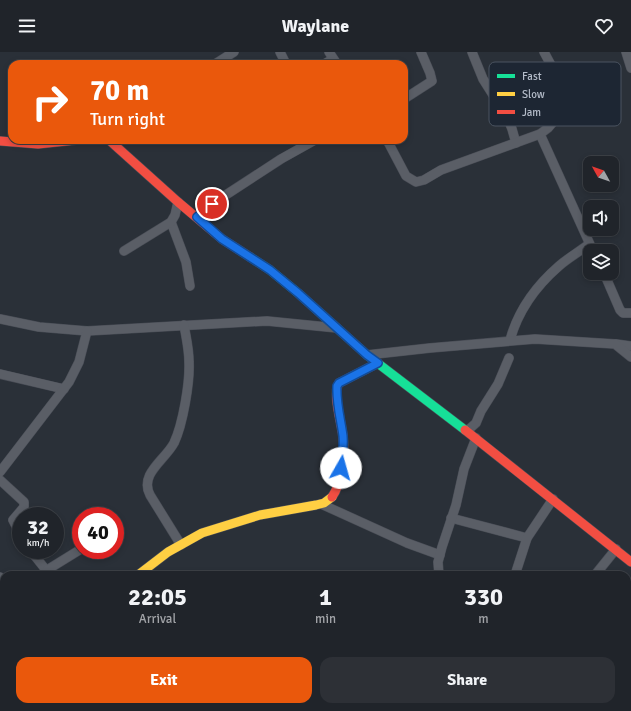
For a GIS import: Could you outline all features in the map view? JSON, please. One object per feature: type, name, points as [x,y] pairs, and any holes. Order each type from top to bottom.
[{"type":"street","points":[[221,60],[234,52]]},
{"type":"street","points":[[408,96],[432,81],[430,72],[421,52]]},
{"type":"street","points":[[472,52],[483,79],[489,88]]},
{"type":"street","points":[[544,52],[549,62]]},
{"type":"street","points":[[626,52],[631,68]]},
{"type":"street","points":[[510,126],[516,143]]},
{"type":"street","points":[[389,144],[406,176],[416,182],[424,180],[441,170],[540,134],[550,126]]},
{"type":"street","points":[[540,134],[590,244]]},
{"type":"street","points":[[27,144],[51,144]]},
{"type":"street","points":[[113,144],[222,239],[270,270],[367,355],[553,498],[631,562]]},
{"type":"street","points":[[197,217],[212,204],[281,159],[308,144]]},
{"type":"street","points":[[124,251],[171,222],[175,215],[178,202]]},
{"type":"street","points":[[171,222],[186,262],[190,286]]},
{"type":"street","points":[[510,340],[514,324],[522,308],[535,292],[559,265],[583,252]]},
{"type":"street","points":[[607,280],[620,310],[623,313],[631,313]]},
{"type":"street","points":[[0,319],[39,327],[87,331],[267,321],[337,328]]},
{"type":"street","points":[[181,545],[150,495],[147,484],[148,478],[153,470],[173,444],[179,429],[186,397],[189,372],[184,325]]},
{"type":"street","points":[[0,472],[69,382],[79,362],[87,331]]},
{"type":"street","points":[[367,355],[510,340],[535,339],[631,346]]},
{"type":"street","points":[[615,344],[631,357]]},
{"type":"street","points":[[467,431],[476,423],[481,411],[498,384],[509,358]]},
{"type":"street","points":[[143,571],[155,561],[202,533],[274,512],[321,504],[329,501],[334,495],[344,450],[338,408],[337,386],[339,383],[378,363]]},
{"type":"street","points":[[0,374],[64,389]]},
{"type":"street","points":[[439,571],[438,562],[440,554],[464,469],[476,438]]},
{"type":"street","points":[[0,480],[24,502],[24,507]]},
{"type":"street","points":[[516,571],[527,538],[553,498]]},
{"type":"street","points":[[321,504],[407,543],[440,554]]},
{"type":"street","points":[[451,518],[527,538]]},
{"type":"street","points":[[598,571],[616,550]]},
{"type":"street","points":[[51,571],[72,556]]},
{"type":"street","points":[[37,559],[46,571]]},
{"type":"traffic: fast","points":[[250,257],[270,270],[298,293],[367,355],[465,430]]},
{"type":"traffic: slow","points":[[143,571],[168,552],[202,533],[260,515],[324,503],[332,497]]},
{"type":"traffic: jam","points":[[0,141],[8,142]]},
{"type":"traffic: jam","points":[[113,144],[222,239],[250,257]]},
{"type":"traffic: jam","points":[[332,497],[338,484],[344,452],[337,401],[337,388],[339,383],[378,363]]},
{"type":"traffic: jam","points":[[465,430],[631,562]]},
{"type":"route","points":[[212,204],[197,217],[222,239],[270,270],[378,363],[339,383],[337,386],[338,408],[344,450],[341,468]]}]
